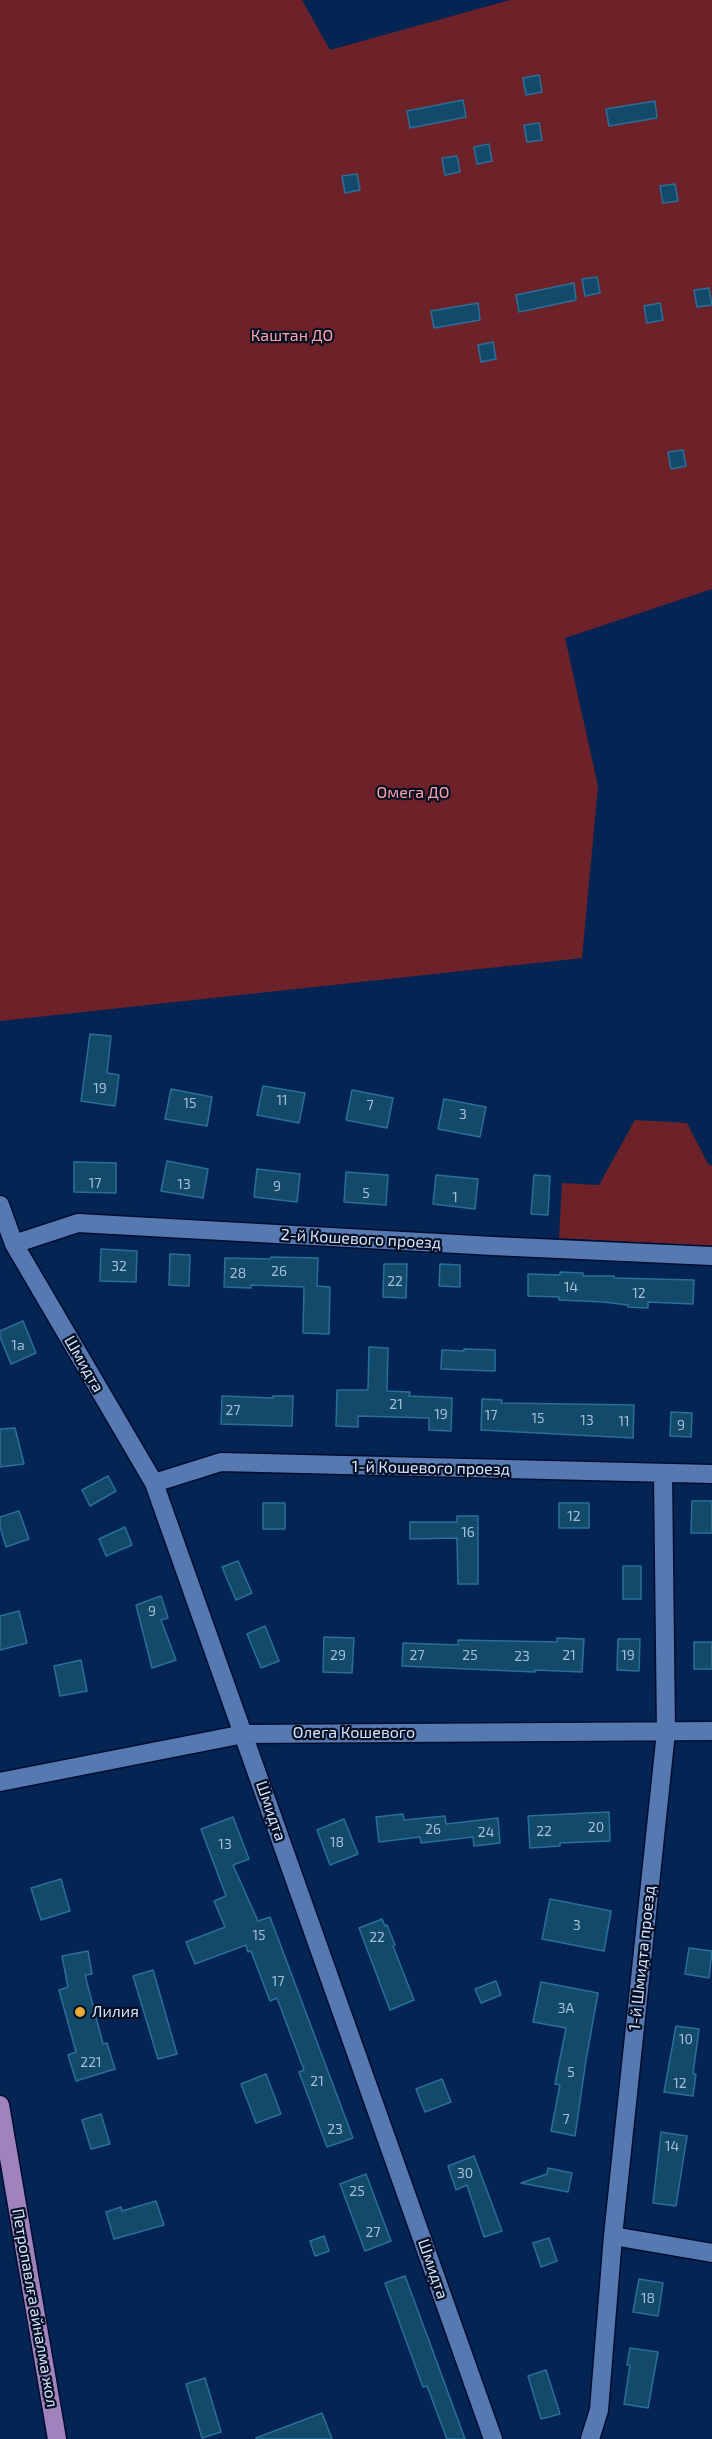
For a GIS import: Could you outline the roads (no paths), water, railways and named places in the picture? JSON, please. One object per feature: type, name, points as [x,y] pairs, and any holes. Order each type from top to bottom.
[{"type":"highway","name":"Петропавлға айналма жол","points":[[0,2105],[57,2439]]},
{"type":"street","name":"Шмидта","points":[[0,1205],[14,1244],[154,1483],[493,2439]]},
{"type":"street","name":"2-й Кошевого проезд","points":[[14,1244],[78,1223],[482,1246],[712,1256]]},
{"type":"street","name":"1-й Кошевого проезд","points":[[154,1483],[221,1462],[712,1474]]},
{"type":"street","name":"1-й Шмидта проезд","points":[[590,2439],[599,2410],[613,2236],[666,1732],[663,1474]]},
{"type":"street","name":"Олега Кошевого","points":[[0,1782],[244,1734],[712,1731]]},
{"type":"street","points":[[613,2236],[712,2253]]},
{"type":"place","name":"Лилия","points":[[80,2012]]},
{"type":"park label","name":"Каштан ДО","points":[[292,336]]},
{"type":"park label","name":"Омега ДО","points":[[413,793]]}]
